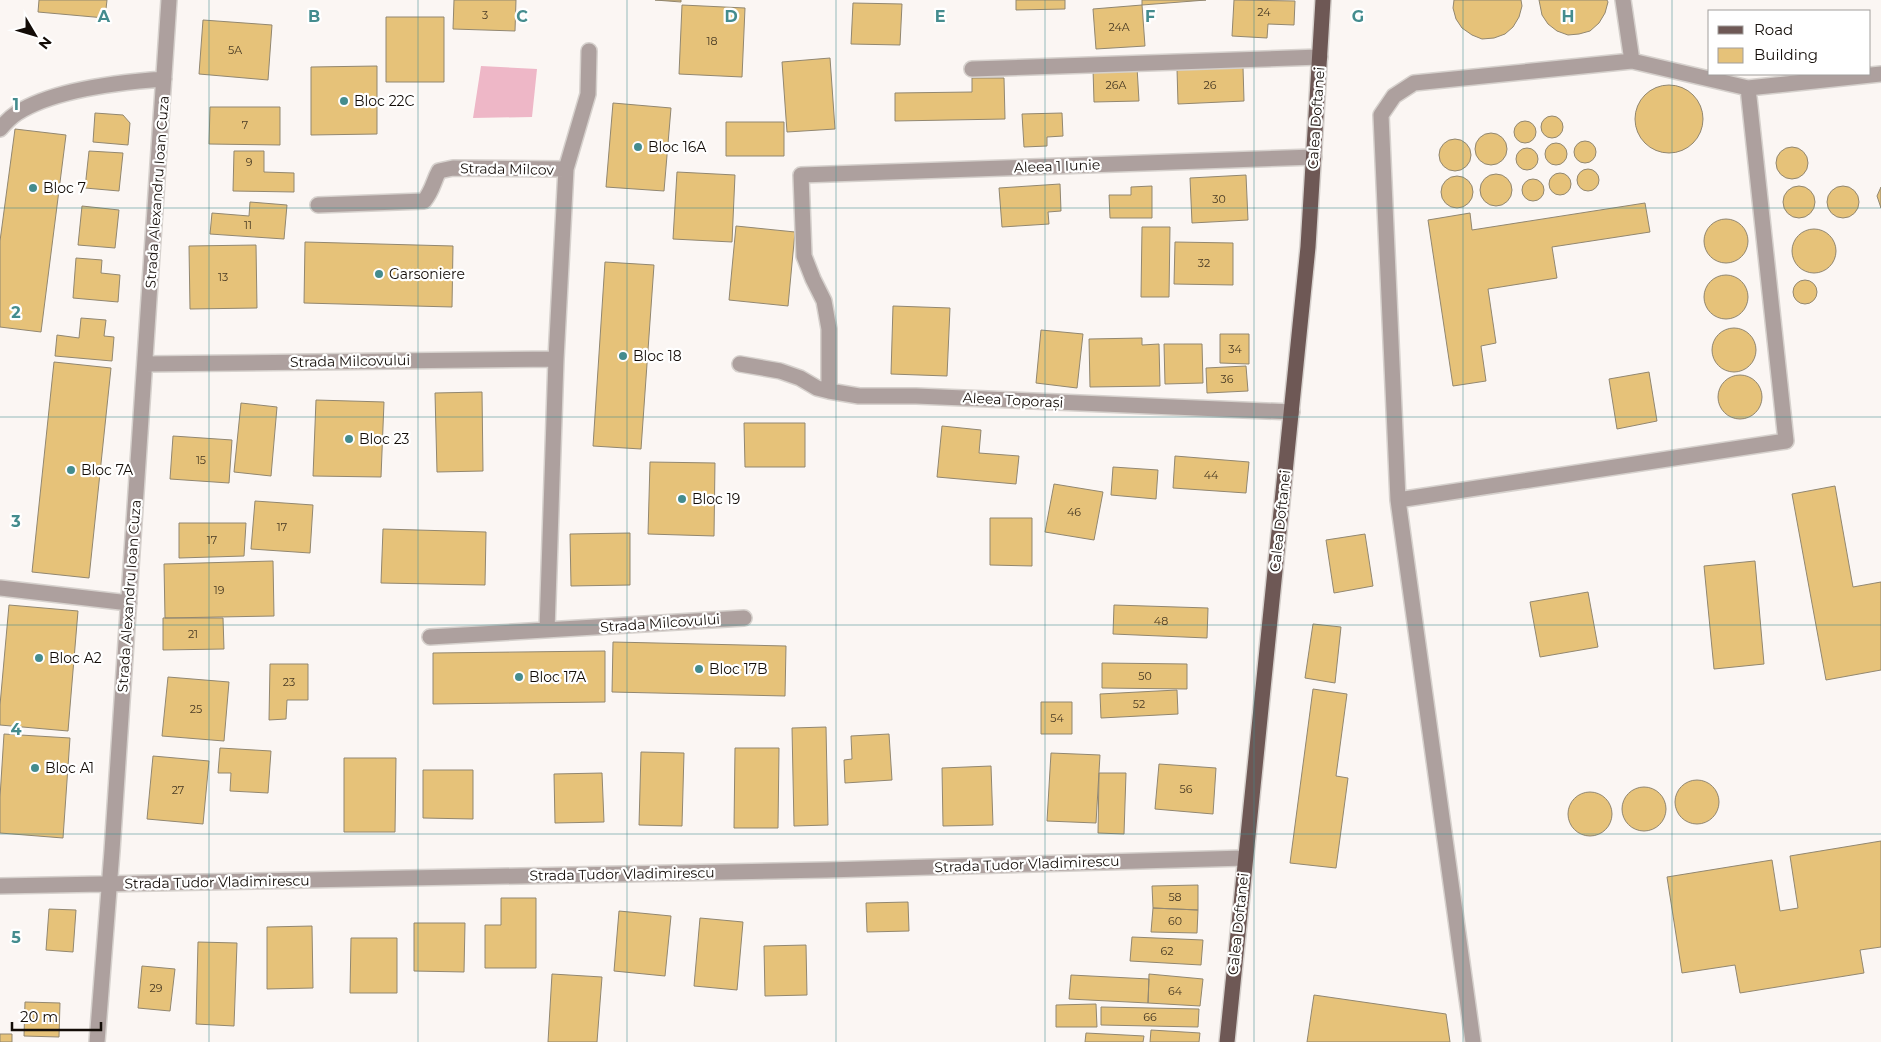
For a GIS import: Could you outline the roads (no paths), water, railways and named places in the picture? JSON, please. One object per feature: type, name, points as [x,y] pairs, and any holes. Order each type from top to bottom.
[{"type":"main road","name":"Calea Doftanei","points":[[1227,1042],[1308,247],[1323,0]]},
{"type":"street","name":"Strada Alexandru Ioan Cuza","points":[[98,1042],[169,0]]},
{"type":"street","points":[[1623,0],[1632,61]]},
{"type":"street","points":[[547,630],[556,359],[566,169],[588,94],[589,51]]},
{"type":"street","points":[[972,69],[1320,57]]},
{"type":"street","points":[[1473,1042],[1398,500],[1381,115],[1394,96],[1414,83],[1632,61],[1748,88],[1881,74]]},
{"type":"street","points":[[0,129],[15,114],[51,97],[127,82],[164,79]]},
{"type":"street","points":[[1398,500],[1786,441],[1748,88]]},
{"type":"street","name":"Aleea 1 Iunie","points":[[829,391],[829,329],[824,301],[804,256],[801,175],[1314,157]]},
{"type":"street","name":"Strada Milcov","points":[[318,205],[424,201],[432,191],[433,183],[439,170],[453,168],[566,169]]},
{"type":"street","name":"Strada Milcovului","points":[[145,364],[556,359]]},
{"type":"street","name":"Aleea Toporași","points":[[740,364],[780,371],[800,378],[817,388],[859,396],[925,396],[1292,412]]},
{"type":"street","points":[[0,588],[129,603]]},
{"type":"street","name":"Strada Milcovului","points":[[430,637],[744,618]]},
{"type":"street","name":"Strada Tudor Vladimirescu","points":[[0,886],[826,870],[1245,858]]},
{"type":"place","name":"Bloc 22C","points":[[344,101]]},
{"type":"place","name":"Bloc 16A","points":[[638,147]]},
{"type":"place","name":"Bloc 7","points":[[33,188]]},
{"type":"place","name":"Garsoniere","points":[[379,274]]},
{"type":"place","name":"Bloc 18","points":[[623,356]]},
{"type":"place","name":"Bloc 23","points":[[349,439]]},
{"type":"place","name":"Bloc 7A","points":[[71,470]]},
{"type":"place","name":"Bloc 19","points":[[682,499]]},
{"type":"place","name":"Bloc A2","points":[[39,658]]},
{"type":"place","name":"Bloc 17B","points":[[699,669]]},
{"type":"place","name":"Bloc 17A","points":[[519,677]]},
{"type":"place","name":"Bloc A1","points":[[35,768]]}]
